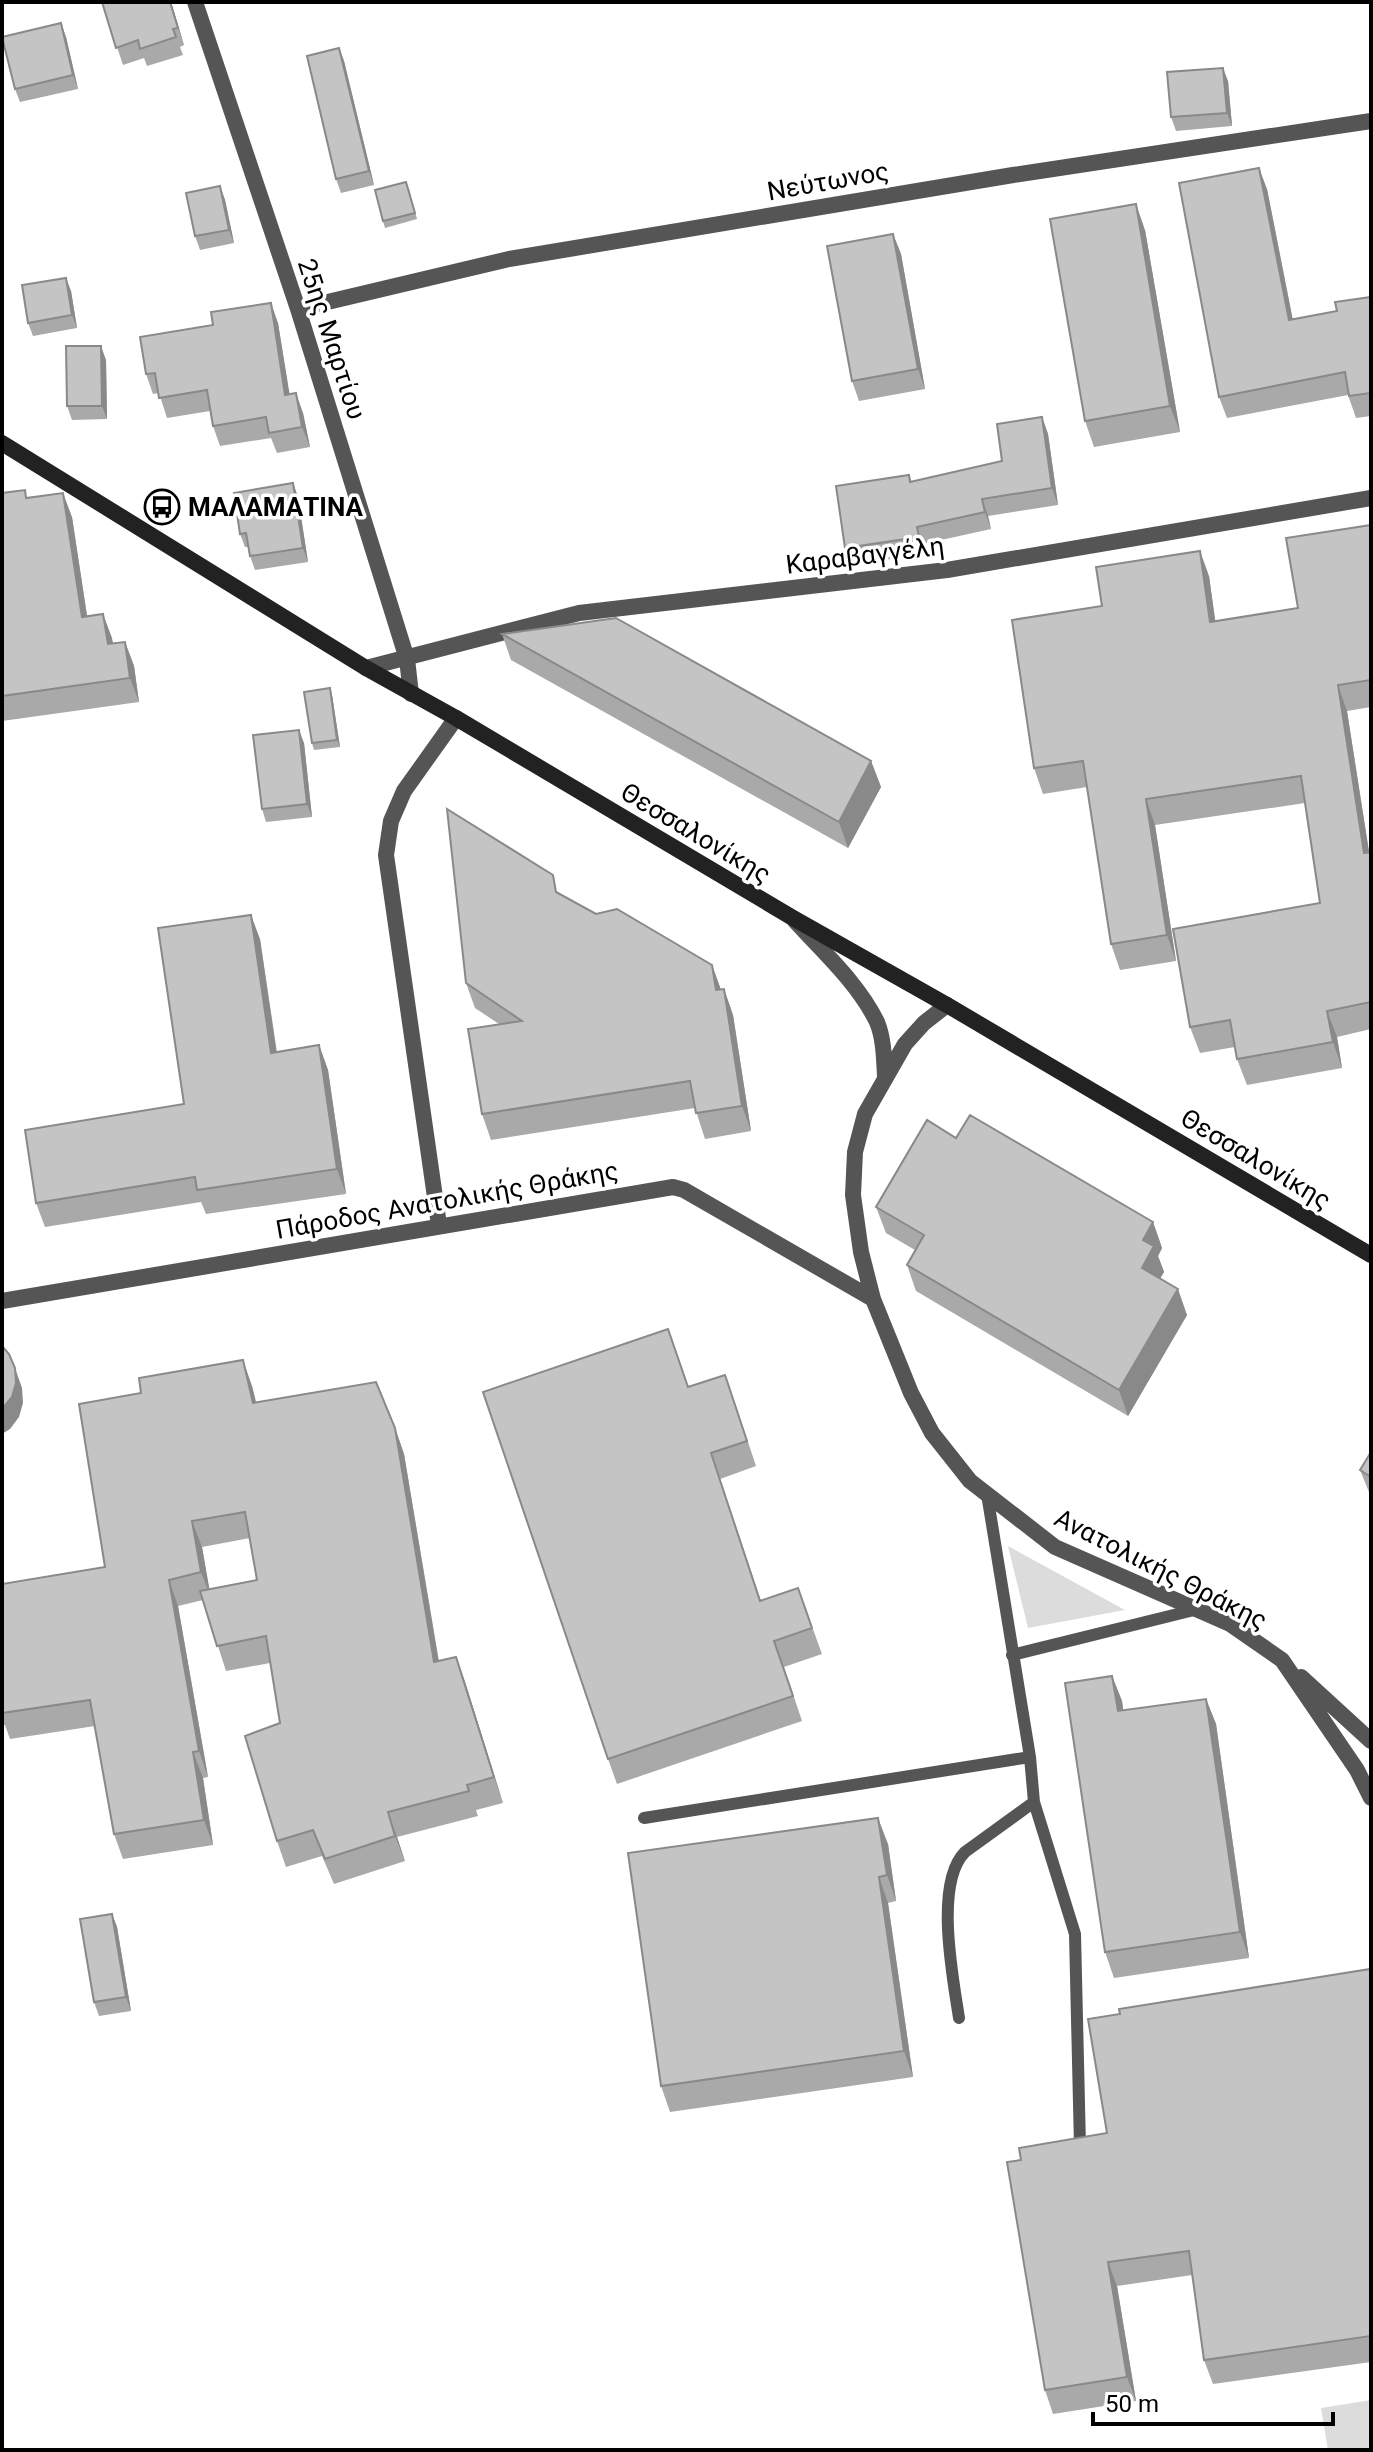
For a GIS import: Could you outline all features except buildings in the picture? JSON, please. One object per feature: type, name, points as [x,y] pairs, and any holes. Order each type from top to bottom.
[{"type":"main road","name":"Θεσσαλονίκης","points":[[2,443],[366,668],[1371,1255]]},
{"type":"street","name":"25ης Μαρτίου","points":[[195,2],[298,309],[407,659],[411,694]]},
{"type":"street","name":"Νεύτωνος","points":[[298,309],[525,257],[1013,175],[1371,121]]},
{"type":"street","name":"Καραβαγγέλη","points":[[366,668],[579,613],[947,570],[1371,498]]},
{"type":"street","points":[[439,1225],[386,855],[391,821],[404,791],[456,718]]},
{"type":"street","points":[[793,918],[840,970],[878,1024],[885,1077]]},
{"type":"street","name":"Ανατολικής Θράκης","points":[[947,1005],[924,1023],[905,1044],[865,1114],[855,1152],[853,1195],[861,1252],[873,1299],[911,1393],[932,1433],[970,1481],[1055,1547],[1230,1624],[1282,1660],[1357,1770],[1371,1798]]},
{"type":"street","name":"Πάροδος Ανατολικής Θράκης","points":[[2,1301],[673,1187],[684,1190],[873,1299]]},
{"type":"street","points":[[1282,1660],[1371,1741]]},
{"type":"lane","points":[[987,1494],[1030,1757],[1034,1802],[1075,1934],[1080,2146]]},
{"type":"lane","points":[[1012,1655],[1194,1610]]},
{"type":"lane","points":[[644,1818],[1030,1757]]},
{"type":"lane","points":[[959,2018],[947,1941],[950,1895],[958,1860],[1034,1802]]},
{"type":"shaded area","points":[[1008,1546],[1125,1610],[1028,1628]]},
{"type":"shaded area","points":[[1371,2400],[1371,2450],[1328,2450],[1321,2408]]},
{"type":"place","name":"ΜΑΛΑΜΑΤΙΝΑ","points":[[162,507]]}]
